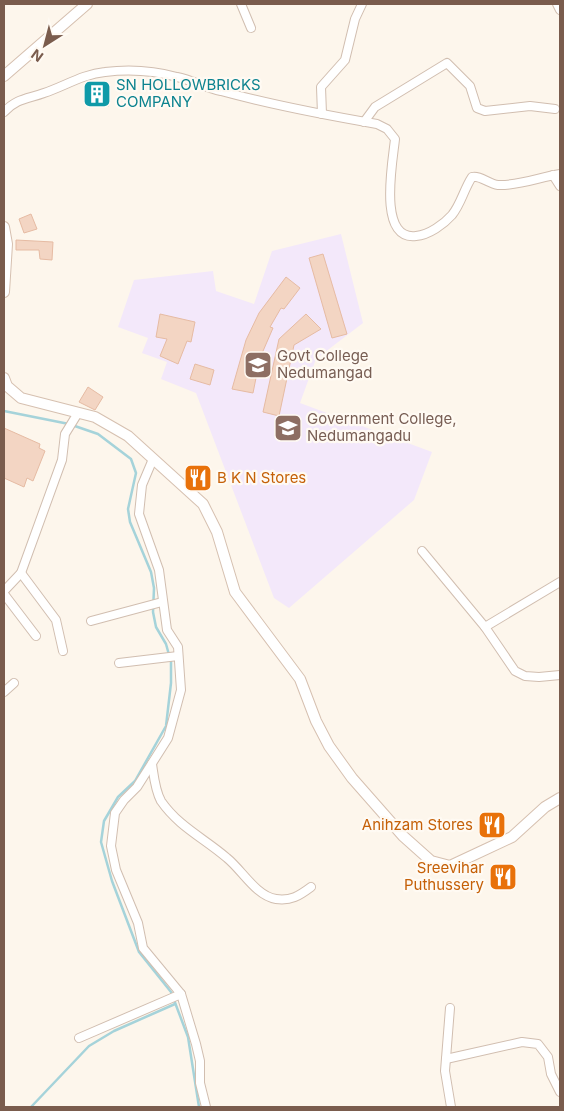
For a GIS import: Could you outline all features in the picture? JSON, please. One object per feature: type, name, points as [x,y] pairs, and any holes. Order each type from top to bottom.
[{"type":"main road","points":[[4,76],[88,4]]},
{"type":"main road","points":[[4,227],[8,244],[4,292]]},
{"type":"main road","points":[[5,385],[21,398],[44,406],[78,412],[95,418],[128,436],[203,504],[217,532],[235,592],[300,679],[316,721],[329,746],[381,813],[431,861],[450,866],[512,836],[545,807],[560,798]]},
{"type":"street","points":[[241,4],[250,28]]},
{"type":"street","points":[[322,114],[321,88],[345,60],[355,19],[362,4]]},
{"type":"street","points":[[557,4],[560,10]]},
{"type":"street","points":[[364,122],[375,107],[447,62],[470,86],[477,108],[486,111],[530,106],[555,110]]},
{"type":"street","points":[[4,112],[26,97],[43,94],[81,77],[129,70],[178,77],[218,91],[377,124],[387,129],[395,139],[389,205],[391,217],[402,233],[412,237],[429,232],[453,214],[472,177],[476,176],[495,185],[506,185],[556,174],[560,186]]},
{"type":"street","points":[[36,636],[4,592],[22,573],[62,460],[64,434],[78,412]]},
{"type":"street","points":[[153,459],[142,486],[140,514],[159,570],[167,630],[178,647],[181,690],[175,718],[168,738],[152,764],[115,814],[111,846],[116,870],[138,923],[143,948],[181,994],[196,1044],[200,1083],[206,1107]]},
{"type":"street","points":[[422,551],[485,627],[515,671],[525,676],[560,675]]},
{"type":"street","points":[[22,573],[56,620],[63,651]]},
{"type":"street","points":[[485,627],[560,582]]},
{"type":"street","points":[[91,621],[162,602]]},
{"type":"street","points":[[119,663],[178,656]]},
{"type":"street","points":[[4,692],[14,682]]},
{"type":"street","points":[[152,764],[160,799],[173,816],[191,833],[238,867],[260,891],[277,899],[291,899],[298,897],[310,887]]},
{"type":"street","points":[[79,1038],[181,994]]},
{"type":"street","points":[[450,1008],[446,1059],[451,1107]]},
{"type":"street","points":[[446,1059],[522,1042],[538,1044],[548,1057],[551,1074],[560,1092]]},
{"type":"shaded area","name":"Government College, Nedumangadu","points":[[341,234],[363,323],[316,359],[300,403],[432,452],[414,500],[289,608],[274,598],[196,393],[161,379],[167,362],[142,353],[148,338],[118,327],[134,280],[213,271],[216,291],[254,304],[272,251]]},
{"type":"building","name":"SN HOLLOWBRICKS COMPANY","points":[[88,85],[109,89],[104,100],[109,106],[89,105]]},
{"type":"building","points":[[31,214],[37,229],[24,233],[19,219]]},
{"type":"building","points":[[16,240],[53,242],[52,260],[40,259],[39,250],[16,250]]},
{"type":"building","points":[[323,254],[347,334],[332,338],[309,258]]},
{"type":"building","points":[[286,277],[300,288],[284,309],[281,308],[270,327],[273,328],[260,358],[253,393],[232,389],[246,340],[259,313]]},
{"type":"building","points":[[160,314],[195,322],[191,342],[187,341],[178,364],[160,356],[167,339],[156,337]]},
{"type":"building","points":[[306,314],[321,329],[294,345],[279,416],[263,412],[279,339]]},
{"type":"building","points":[[195,364],[214,370],[210,385],[190,379]]},
{"type":"building","points":[[88,387],[103,397],[95,410],[79,402]]},
{"type":"building","points":[[4,428],[40,444],[39,448],[45,451],[33,481],[27,478],[24,487],[4,478]]},
{"type":"waterway","points":[[4,411],[69,424],[98,434],[131,459],[136,473],[128,509],[130,522],[151,572],[154,588],[153,612],[156,627],[166,644],[171,662],[171,683],[166,726],[135,781],[118,797],[104,821],[101,842],[112,881],[139,952],[171,992],[188,1037],[199,1107]]},
{"type":"waterway","points":[[31,1107],[89,1046],[114,1031],[175,1004]]},
{"type":"place","name":"SN HOLLOWBRICKS COMPANY","points":[[97,94]]},
{"type":"place","name":"Govt College Nedumangad","points":[[258,365]]},
{"type":"place","name":"Government College, Nedumangadu","points":[[288,428]]},
{"type":"place","name":"B K N Stores","points":[[198,478]]},
{"type":"place","name":"Anihzam Stores","points":[[492,825]]},
{"type":"place","name":"Sreevihar Puthussery","points":[[503,877]]}]
